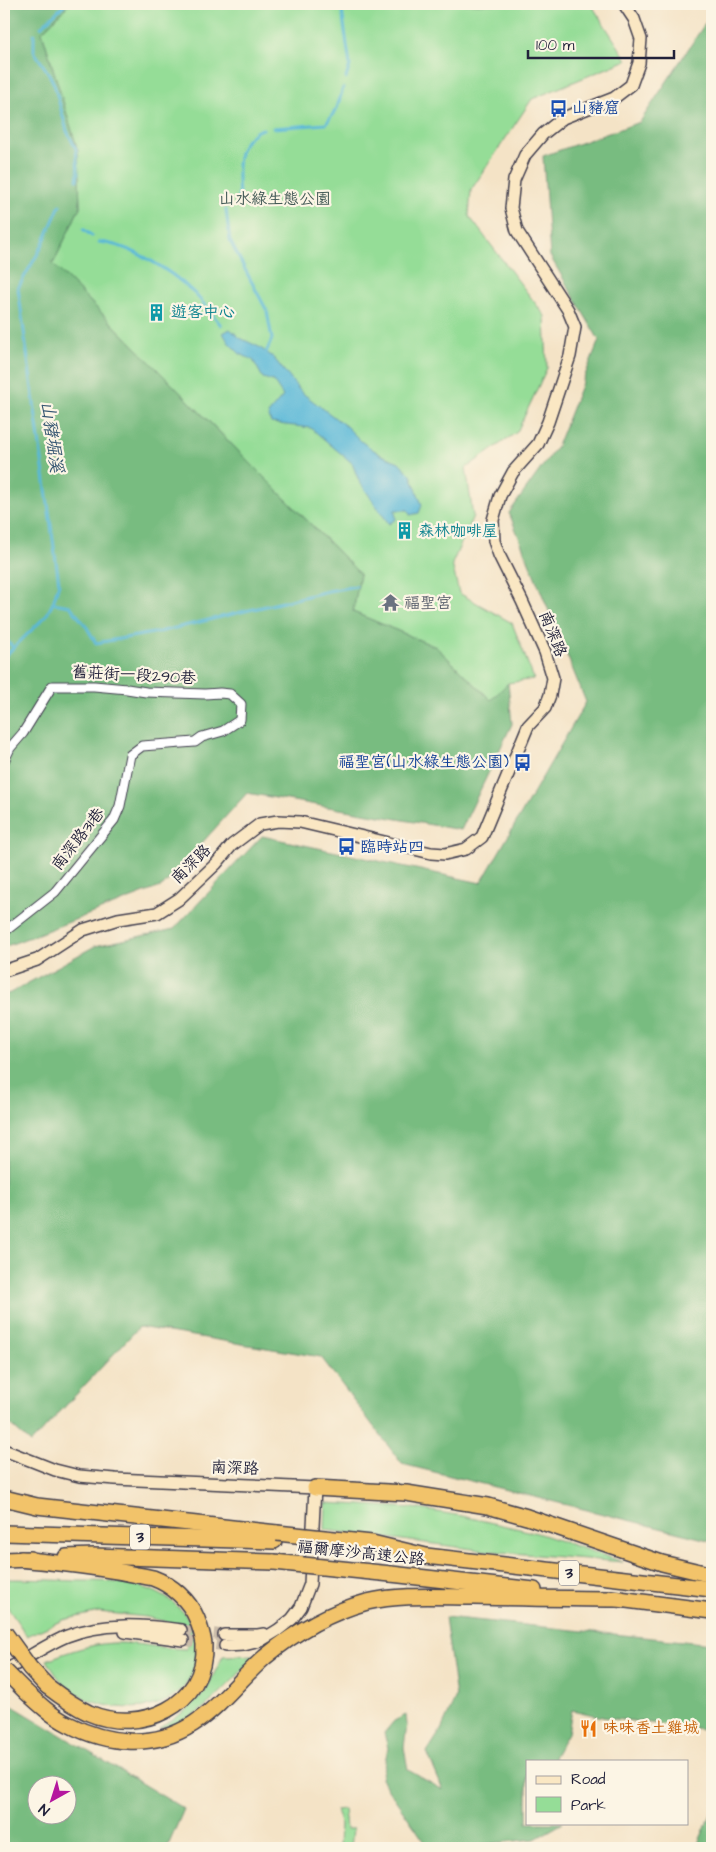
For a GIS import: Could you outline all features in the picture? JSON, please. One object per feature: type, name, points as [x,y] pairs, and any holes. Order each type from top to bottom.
[{"type":"highway","points":[[315,1488],[406,1493],[488,1506],[662,1563],[712,1575]]},
{"type":"highway","points":[[4,1498],[37,1506],[276,1537]]},
{"type":"highway","name":"福爾摩沙高速公路","points":[[4,1533],[276,1537],[372,1543],[426,1556],[712,1589]]},
{"type":"highway","name":"福爾摩沙高速公路","points":[[4,1560],[94,1556],[274,1562],[620,1599],[712,1611]]},
{"type":"highway","points":[[4,1632],[30,1668],[47,1686],[76,1706],[103,1717],[136,1721],[154,1717],[172,1707],[188,1693],[202,1663],[204,1643],[194,1611],[185,1599],[172,1588],[154,1578],[108,1569],[21,1559]]},
{"type":"highway","points":[[4,1671],[26,1692],[67,1724],[107,1740],[134,1742],[174,1734],[194,1723],[265,1657],[287,1640],[325,1617],[369,1602],[394,1598],[437,1597],[620,1599]]},
{"type":"main road","name":"南深路","points":[[4,971],[37,960],[83,930],[118,920],[157,913],[179,899],[232,846],[260,824],[278,821],[300,822],[431,853],[445,854],[466,849],[482,837],[528,726],[545,708],[553,678],[545,652],[522,601],[498,555],[494,541],[493,520],[500,496],[513,472],[538,444],[548,422],[570,356],[575,327],[568,310],[517,231],[512,208],[514,180],[524,154],[544,134],[564,118],[614,98],[631,85],[639,63],[641,40],[634,19],[624,4]]},
{"type":"main road","name":"南深路","points":[[4,1450],[55,1470],[79,1476],[315,1488]]},
{"type":"main road","points":[[225,1640],[244,1645],[260,1641],[292,1619],[301,1607],[310,1584],[315,1488]]},
{"type":"main road","points":[[4,1671],[57,1641],[98,1629],[127,1625],[182,1635]]},
{"type":"street","name":"舊莊街一段290巷","points":[[4,761],[10,748],[23,733],[52,686],[94,686],[146,692],[230,694],[241,704],[240,720],[223,731],[202,737]]},
{"type":"street","name":"南深路31巷","points":[[4,932],[54,892],[114,820],[120,806],[130,755],[142,746],[195,742],[202,737]]},
{"type":"green space","points":[[4,4],[69,4],[42,32],[78,151],[80,207],[53,264],[360,574],[353,612],[436,647],[491,700],[508,683],[512,724],[461,830],[247,793],[163,886],[4,947]]},
{"type":"green space","name":"山水綠生態公園","points":[[69,4],[591,4],[627,60],[532,99],[471,190],[469,216],[545,316],[547,368],[517,432],[466,468],[473,516],[452,564],[459,593],[512,623],[534,679],[508,683],[491,700],[436,647],[353,612],[360,574],[53,264],[80,207],[78,151],[42,32]]},
{"type":"green space","points":[[712,13],[712,1541],[402,1464],[321,1357],[139,1327],[31,1443],[4,1419],[4,995],[95,946],[174,929],[262,836],[481,883],[586,702],[509,513],[557,446],[599,340],[550,256],[543,156],[640,122]]},
{"type":"green space","points":[[326,1503],[413,1508],[462,1516],[537,1533],[623,1562],[488,1551],[325,1530]]},
{"type":"green space","points":[[4,1579],[113,1582],[140,1586],[159,1594],[184,1613],[194,1631],[196,1659],[189,1680],[174,1697],[162,1703],[133,1708],[104,1705],[74,1693],[65,1685],[47,1660],[83,1648],[112,1643],[187,1649],[185,1628],[146,1617],[99,1612],[63,1620],[27,1636],[4,1602]]},
{"type":"green space","points":[[445,1617],[712,1644],[712,1730],[607,1718],[572,1710],[568,1733],[554,1757],[556,1760],[526,1760],[526,1824],[561,1824],[535,1839],[486,1844],[477,1848],[429,1848],[381,1779],[388,1748],[384,1733],[394,1721],[406,1715],[407,1725],[404,1747],[408,1770],[443,1790],[427,1752],[441,1730],[456,1697]]},
{"type":"green space","points":[[257,1655],[219,1694],[197,1713],[176,1725],[160,1728],[186,1710],[205,1692],[223,1656]]},
{"type":"green space","points":[[6,1702],[184,1809],[167,1848],[4,1848],[4,1703]]},
{"type":"green space","points":[[344,1809],[346,1829],[353,1829],[351,1848],[339,1848],[340,1823],[336,1810]]},
{"type":"green space","points":[[712,1812],[712,1848],[696,1848]]},
{"type":"water","points":[[230,329],[240,338],[259,347],[273,357],[301,392],[347,427],[362,442],[381,455],[399,462],[411,475],[422,505],[419,513],[410,515],[408,510],[395,510],[396,519],[389,524],[359,481],[352,463],[311,428],[271,423],[268,414],[283,396],[273,381],[263,378],[253,360],[240,354],[229,343],[223,333]]},
{"type":"waterway","points":[[41,27],[65,4]]},
{"type":"waterway","name":"山豬堀溪","points":[[341,4],[350,65],[346,78]]},
{"type":"waterway","points":[[34,34],[34,51],[54,84],[67,131],[76,149],[77,180]]},
{"type":"waterway","name":"山豬堀溪","points":[[273,128],[326,124],[337,108],[343,88]]},
{"type":"waterway","name":"山豬堀溪","points":[[237,198],[239,196],[238,164],[241,149],[253,134],[263,129]]},
{"type":"waterway","name":"山豬堀溪","points":[[4,657],[46,616],[53,603],[59,583],[18,288],[41,248],[60,205]]},
{"type":"waterway","name":"山豬堀溪","points":[[226,210],[230,241],[267,311],[272,339],[265,355]]},
{"type":"waterway","name":"山豬堀溪","points":[[83,229],[92,236]]},
{"type":"waterway","name":"山豬堀溪","points":[[99,242],[137,253],[162,267],[193,292],[221,325]]},
{"type":"waterway","points":[[53,603],[70,606],[86,626],[96,643],[159,632],[356,586]]},
{"type":"waterway","points":[[4,638],[13,647]]},
{"type":"tunnel","points":[[181,1630],[224,1635]]},
{"type":"tunnel","points":[[183,1640],[225,1646]]},
{"type":"place","name":"山豬窟","points":[[558,108]]},
{"type":"place","name":"遊客中心","points":[[157,312]]},
{"type":"place","name":"森林咖啡屋","points":[[404,531]]},
{"type":"place","name":"福聖宮","points":[[390,603]]},
{"type":"place","name":"福聖宮(山水綠生態公園)","points":[[523,762]]},
{"type":"place","name":"臨時站四","points":[[346,847]]},
{"type":"place","name":"味味香土雞城","points":[[589,1728]]}]
